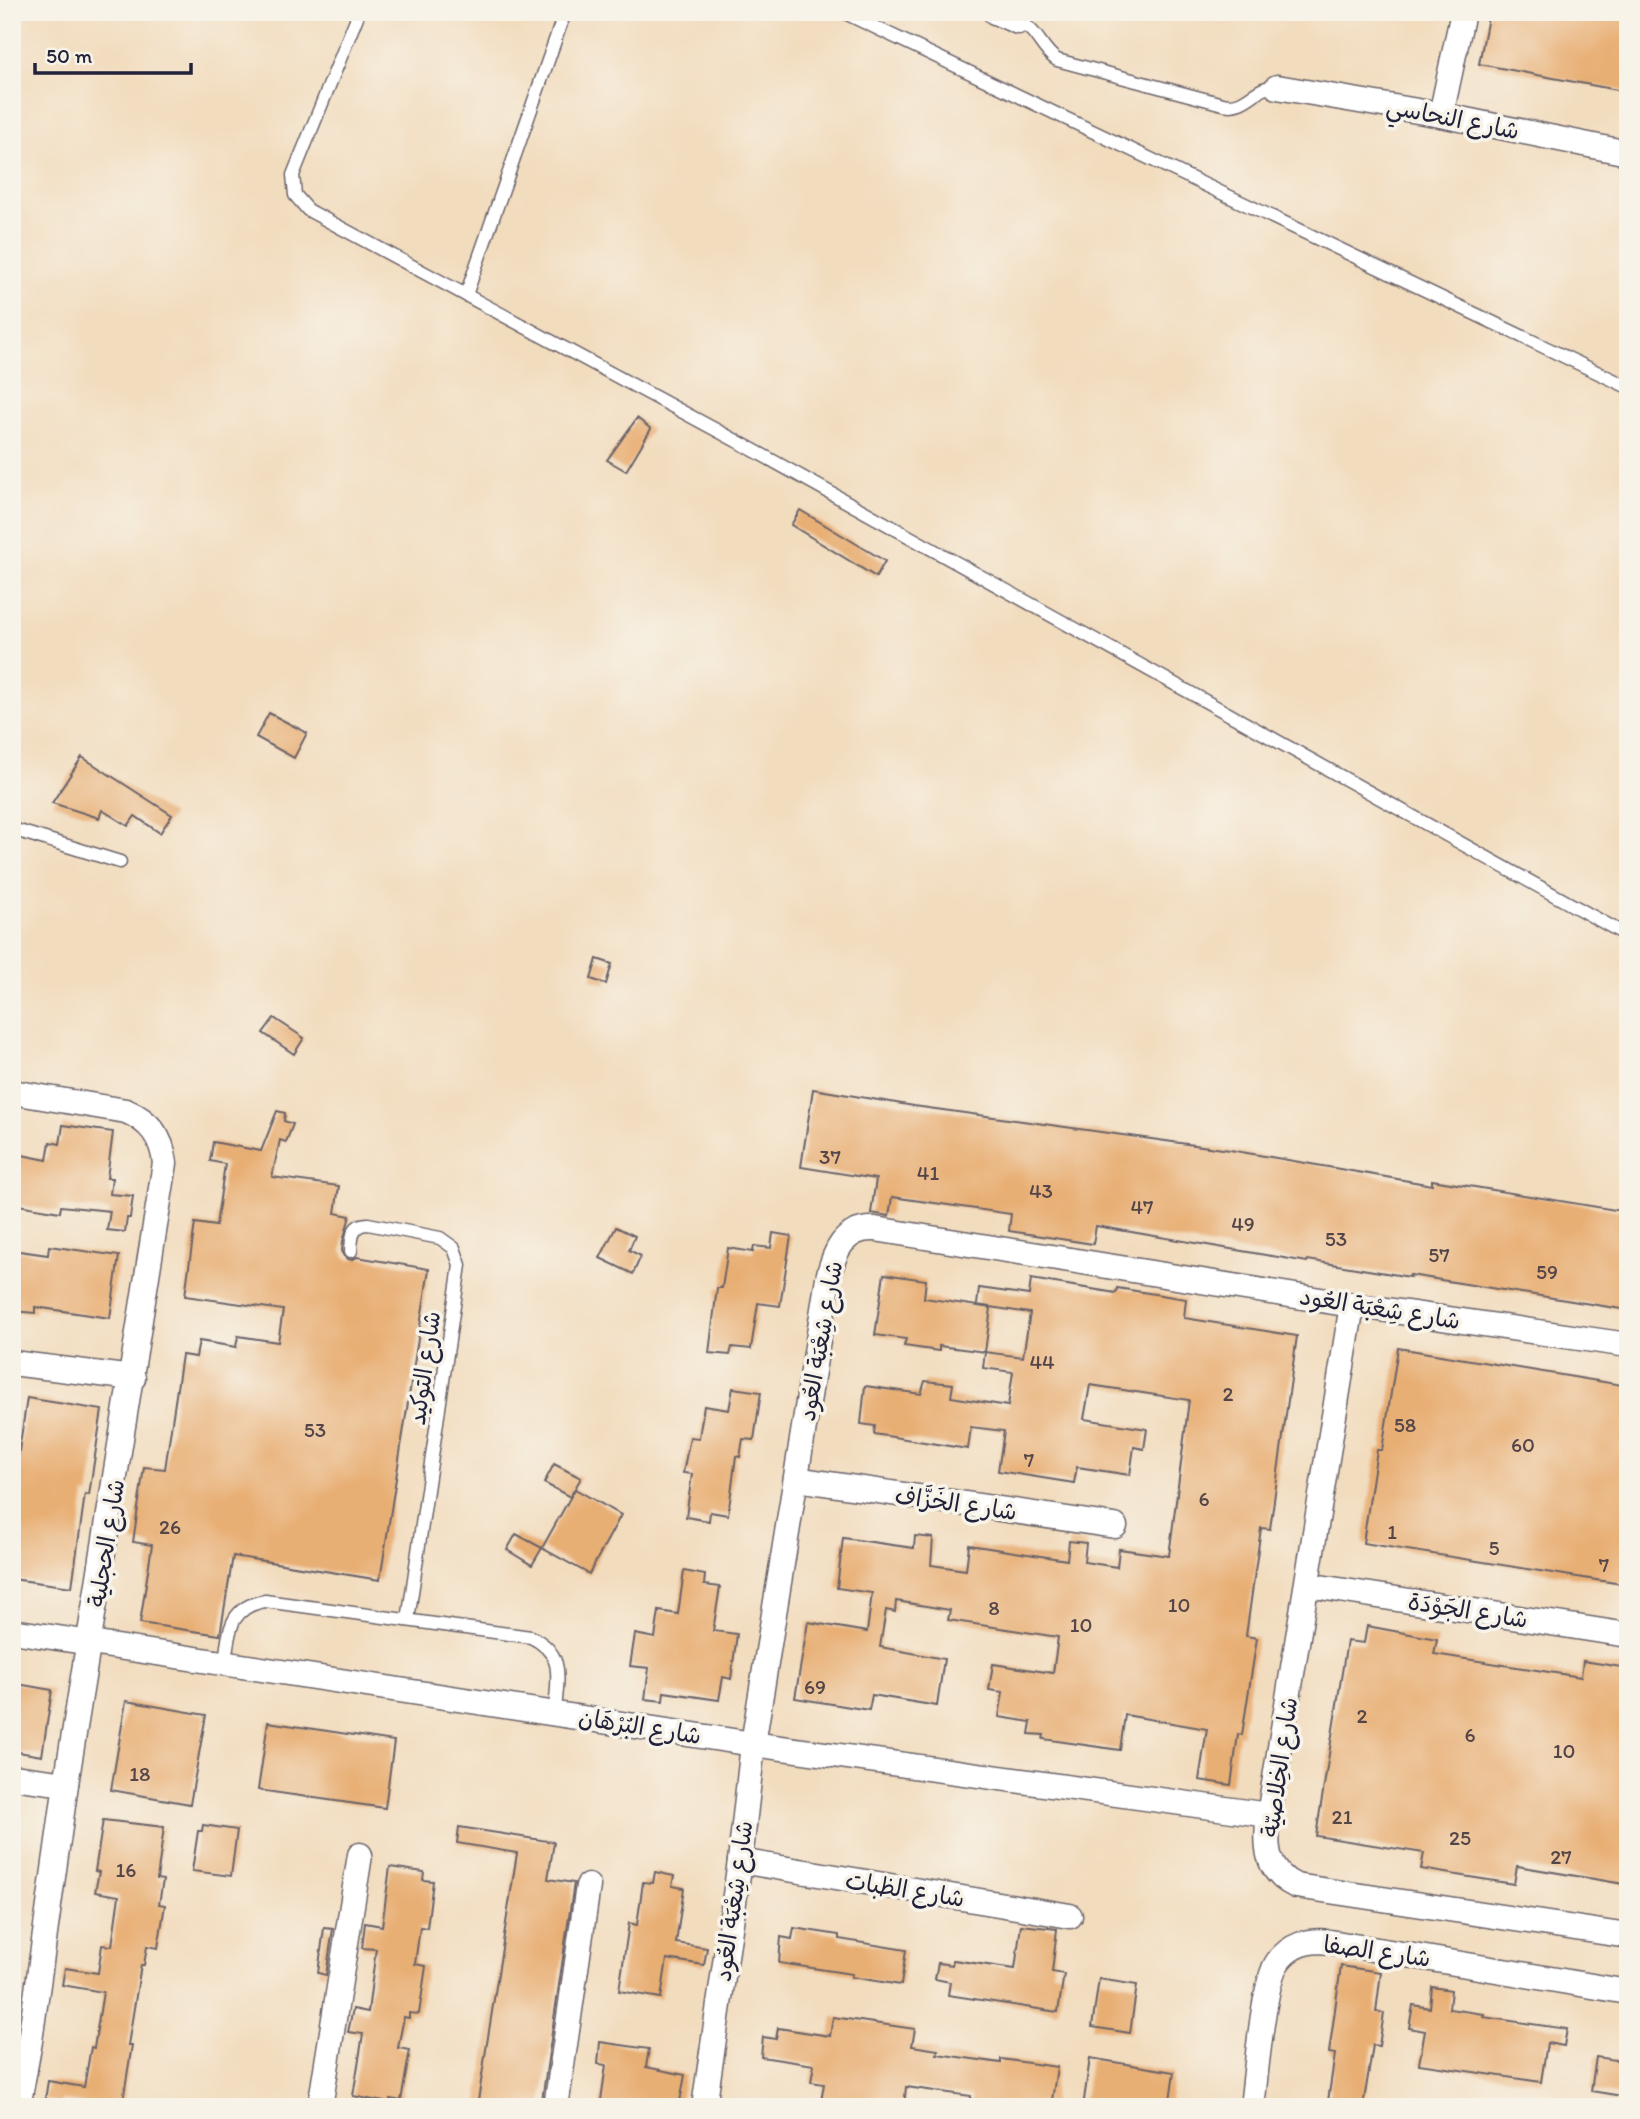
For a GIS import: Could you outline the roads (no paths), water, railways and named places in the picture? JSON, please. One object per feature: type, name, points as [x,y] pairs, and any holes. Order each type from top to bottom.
[{"type":"street","points":[[995,12],[1018,22]]},
{"type":"street","points":[[1441,115],[1463,12]]},
{"type":"street","name":"شارع النحاسي","points":[[1278,87],[1441,115],[1628,153]]},
{"type":"street","name":"شارع الحجلية","points":[[12,1092],[126,1111],[146,1122],[160,1140],[165,1163],[133,1378],[21,2040],[18,2107]]},
{"type":"street","name":"شارع شِعْبَة العُود","points":[[704,2107],[740,1861],[753,1744],[831,1267],[843,1240],[858,1230],[875,1229],[1352,1305],[1628,1345]]},
{"type":"street","name":"شارع الخِلاصيّة","points":[[1352,1305],[1269,1815],[1266,1840],[1270,1860],[1280,1876],[1296,1886],[1628,1937]]},
{"type":"street","points":[[12,1363],[133,1378]]},
{"type":"street","name":"شارع الخَزَّاف","points":[[796,1479],[1115,1527]]},
{"type":"street","name":"شارع الجَوْدَة","points":[[1307,1585],[1628,1636]]},
{"type":"street","name":"شارع البُرْهَان","points":[[12,1631],[753,1744],[1269,1815]]},
{"type":"street","points":[[12,1777],[66,1784]]},
{"type":"street","points":[[320,2107],[360,1855]]},
{"type":"street","name":"شارع الظبات","points":[[740,1861],[1070,1916]]},
{"type":"street","points":[[556,2107],[588,1886]]},
{"type":"street","name":"شارع الصفا","points":[[1252,2107],[1271,1974],[1284,1954],[1306,1942],[1329,1942],[1628,1992]]},
{"type":"lane","points":[[359,12],[293,175],[295,195],[308,210],[782,466],[1628,936]]},
{"type":"lane","points":[[466,295],[565,12]]},
{"type":"lane","points":[[843,12],[1628,387]]},
{"type":"lane","points":[[1018,22],[1032,29],[1044,50],[1057,61],[1223,104],[1236,105],[1261,89],[1278,87]]},
{"type":"lane","points":[[12,829],[120,862]]},
{"type":"lane","name":"شارع التوكيد","points":[[351,1251],[354,1230],[358,1226],[368,1224],[440,1238],[454,1248],[460,1265],[408,1620]]},
{"type":"lane","points":[[225,1662],[233,1620],[247,1606],[256,1602],[275,1602],[531,1637],[552,1651],[556,1662],[555,1712]]}]
